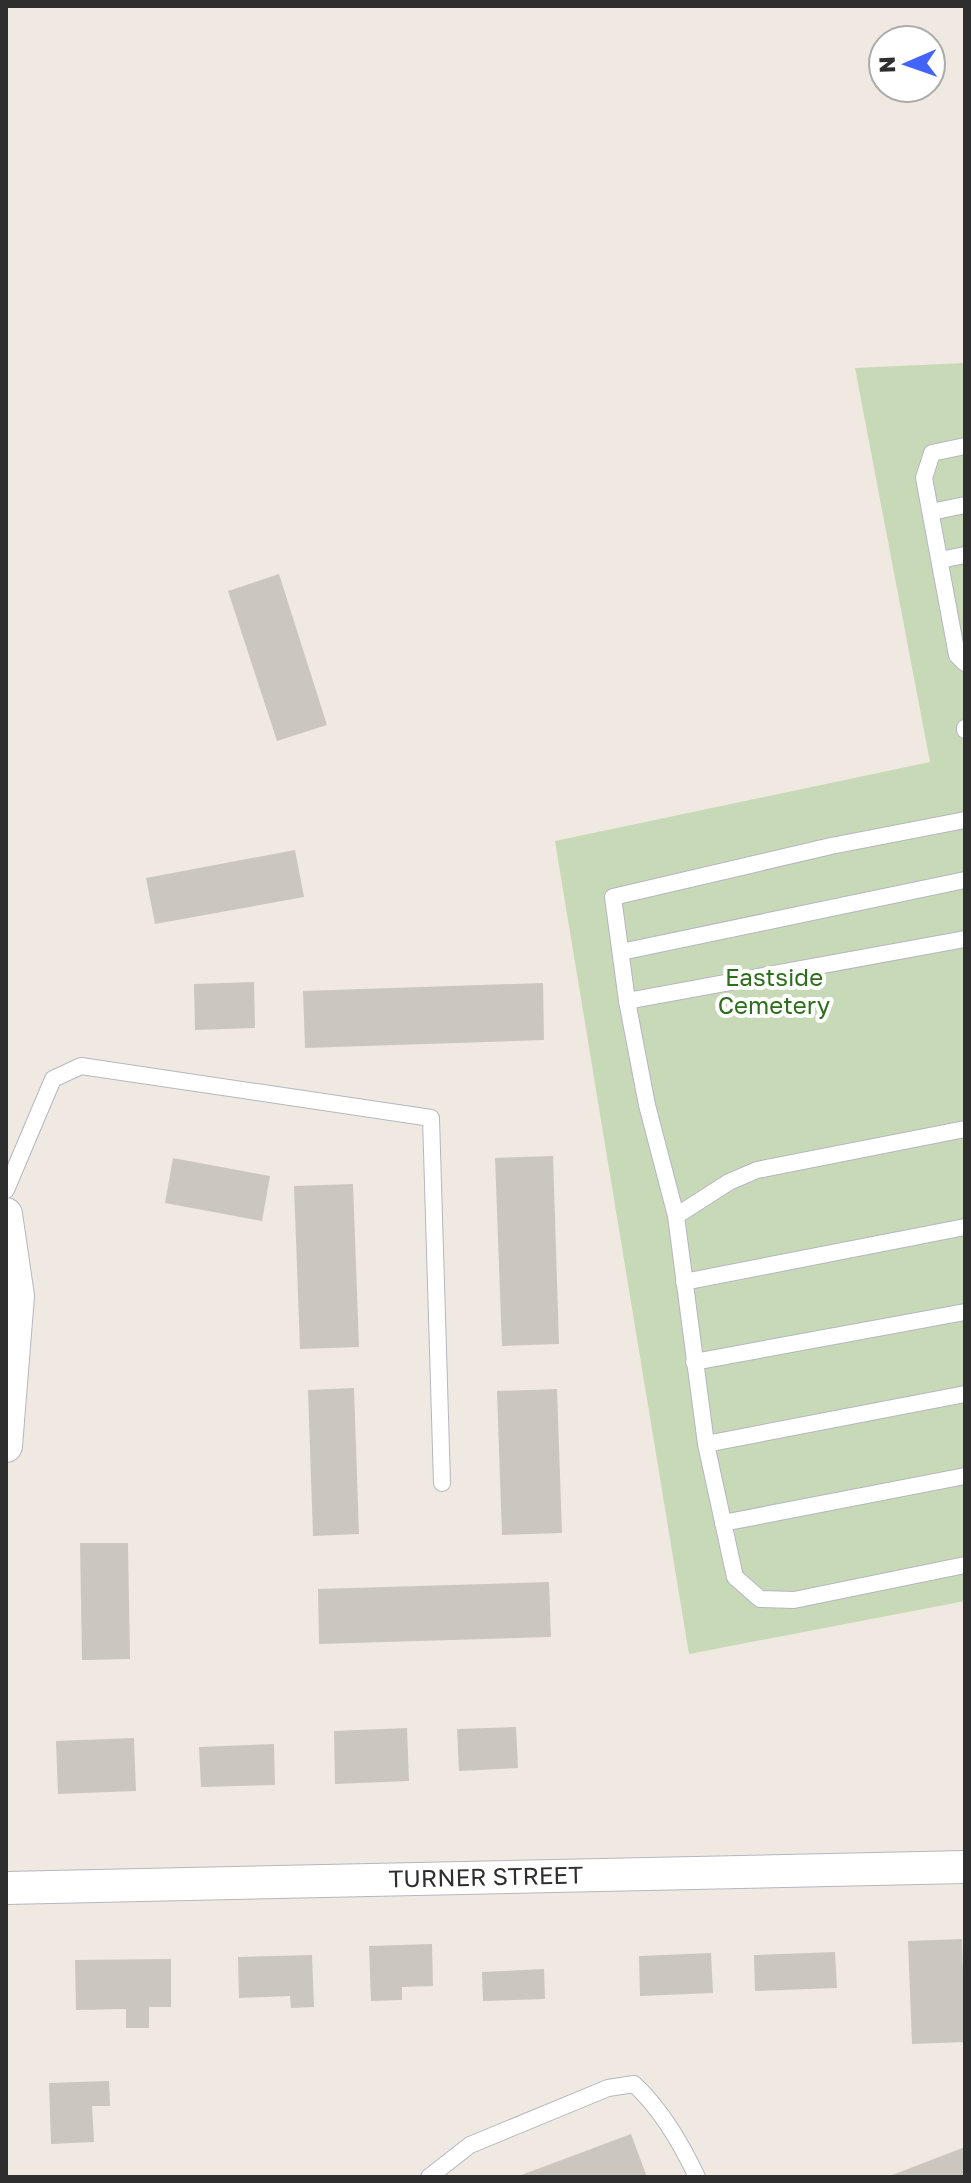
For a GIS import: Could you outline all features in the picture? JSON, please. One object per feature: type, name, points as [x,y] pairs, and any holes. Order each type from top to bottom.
[{"type":"street","points":[[6,1214],[12,1295],[6,1446]]},
{"type":"street","name":"TURNER STREET","points":[[6,1888],[965,1867]]},
{"type":"lane","points":[[965,446],[932,453],[924,478],[940,560],[957,614],[957,655],[965,663]]},
{"type":"lane","points":[[931,512],[965,505]]},
{"type":"lane","points":[[940,560],[965,555]]},
{"type":"lane","points":[[965,820],[831,846],[613,897],[627,1001],[647,1105],[676,1216],[706,1444],[735,1577],[760,1599],[794,1600],[965,1565]]},
{"type":"lane","points":[[621,952],[965,880]]},
{"type":"lane","points":[[627,1001],[965,939]]},
{"type":"lane","points":[[6,1190],[53,1079],[81,1066],[431,1118],[442,1483]]},
{"type":"lane","points":[[676,1216],[729,1182],[757,1170],[965,1129]]},
{"type":"lane","points":[[684,1282],[965,1227]]},
{"type":"lane","points":[[694,1362],[965,1312]]},
{"type":"lane","points":[[706,1444],[965,1394]]},
{"type":"lane","points":[[723,1523],[965,1476]]},
{"type":"lane","points":[[429,2177],[470,2145],[608,2088],[634,2084],[649,2098],[682,2146],[697,2177]]},
{"type":"green space","name":"Eastside Cemetery","points":[[965,363],[965,1601],[689,1654],[555,841],[930,762],[855,368]]},
{"type":"building","points":[[279,574],[327,725],[277,741],[228,591]]},
{"type":"building","points":[[295,850],[304,897],[155,924],[146,878]]},
{"type":"building","points":[[254,982],[255,1028],[195,1030],[194,984]]},
{"type":"building","points":[[543,983],[544,1040],[305,1048],[303,991]]},
{"type":"building","points":[[553,1156],[559,1344],[502,1346],[495,1158]]},
{"type":"building","points":[[173,1158],[270,1176],[262,1221],[165,1203]]},
{"type":"building","points":[[353,1184],[359,1347],[300,1349],[294,1186]]},
{"type":"building","points":[[354,1388],[359,1534],[313,1536],[308,1390]]},
{"type":"building","points":[[557,1389],[562,1533],[502,1535],[497,1391]]},
{"type":"building","points":[[80,1543],[128,1543],[130,1659],[82,1660]]},
{"type":"building","points":[[549,1582],[551,1637],[319,1644],[318,1589]]},
{"type":"building","points":[[516,1727],[518,1768],[459,1771],[457,1729]]},
{"type":"building","points":[[407,1728],[409,1781],[335,1784],[334,1731]]},
{"type":"building","points":[[134,1738],[136,1791],[58,1794],[56,1741]]},
{"type":"building","points":[[274,1744],[275,1785],[201,1787],[199,1747]]},
{"type":"building","points":[[962,1939],[965,2042],[912,2044],[908,1941]]},
{"type":"building","points":[[432,1944],[433,1986],[402,1987],[402,2000],[371,2001],[369,1946]]},
{"type":"building","points":[[835,1952],[837,1988],[755,1991],[754,1955]]},
{"type":"building","points":[[711,1953],[713,1993],[640,1996],[639,1956]]},
{"type":"building","points":[[312,1955],[314,2007],[291,2008],[290,1996],[239,1998],[238,1957]]},
{"type":"building","points":[[171,1959],[171,2007],[149,2007],[149,2028],[126,2028],[126,2009],[76,2010],[75,1960]]},
{"type":"building","points":[[544,1969],[545,1999],[483,2001],[482,1972]]},
{"type":"building","points":[[109,2081],[110,2106],[92,2106],[94,2142],[51,2144],[49,2083]]},
{"type":"building","points":[[631,2134],[647,2177],[516,2177]]},
{"type":"building","points":[[965,2147],[965,2177],[887,2177]]}]
